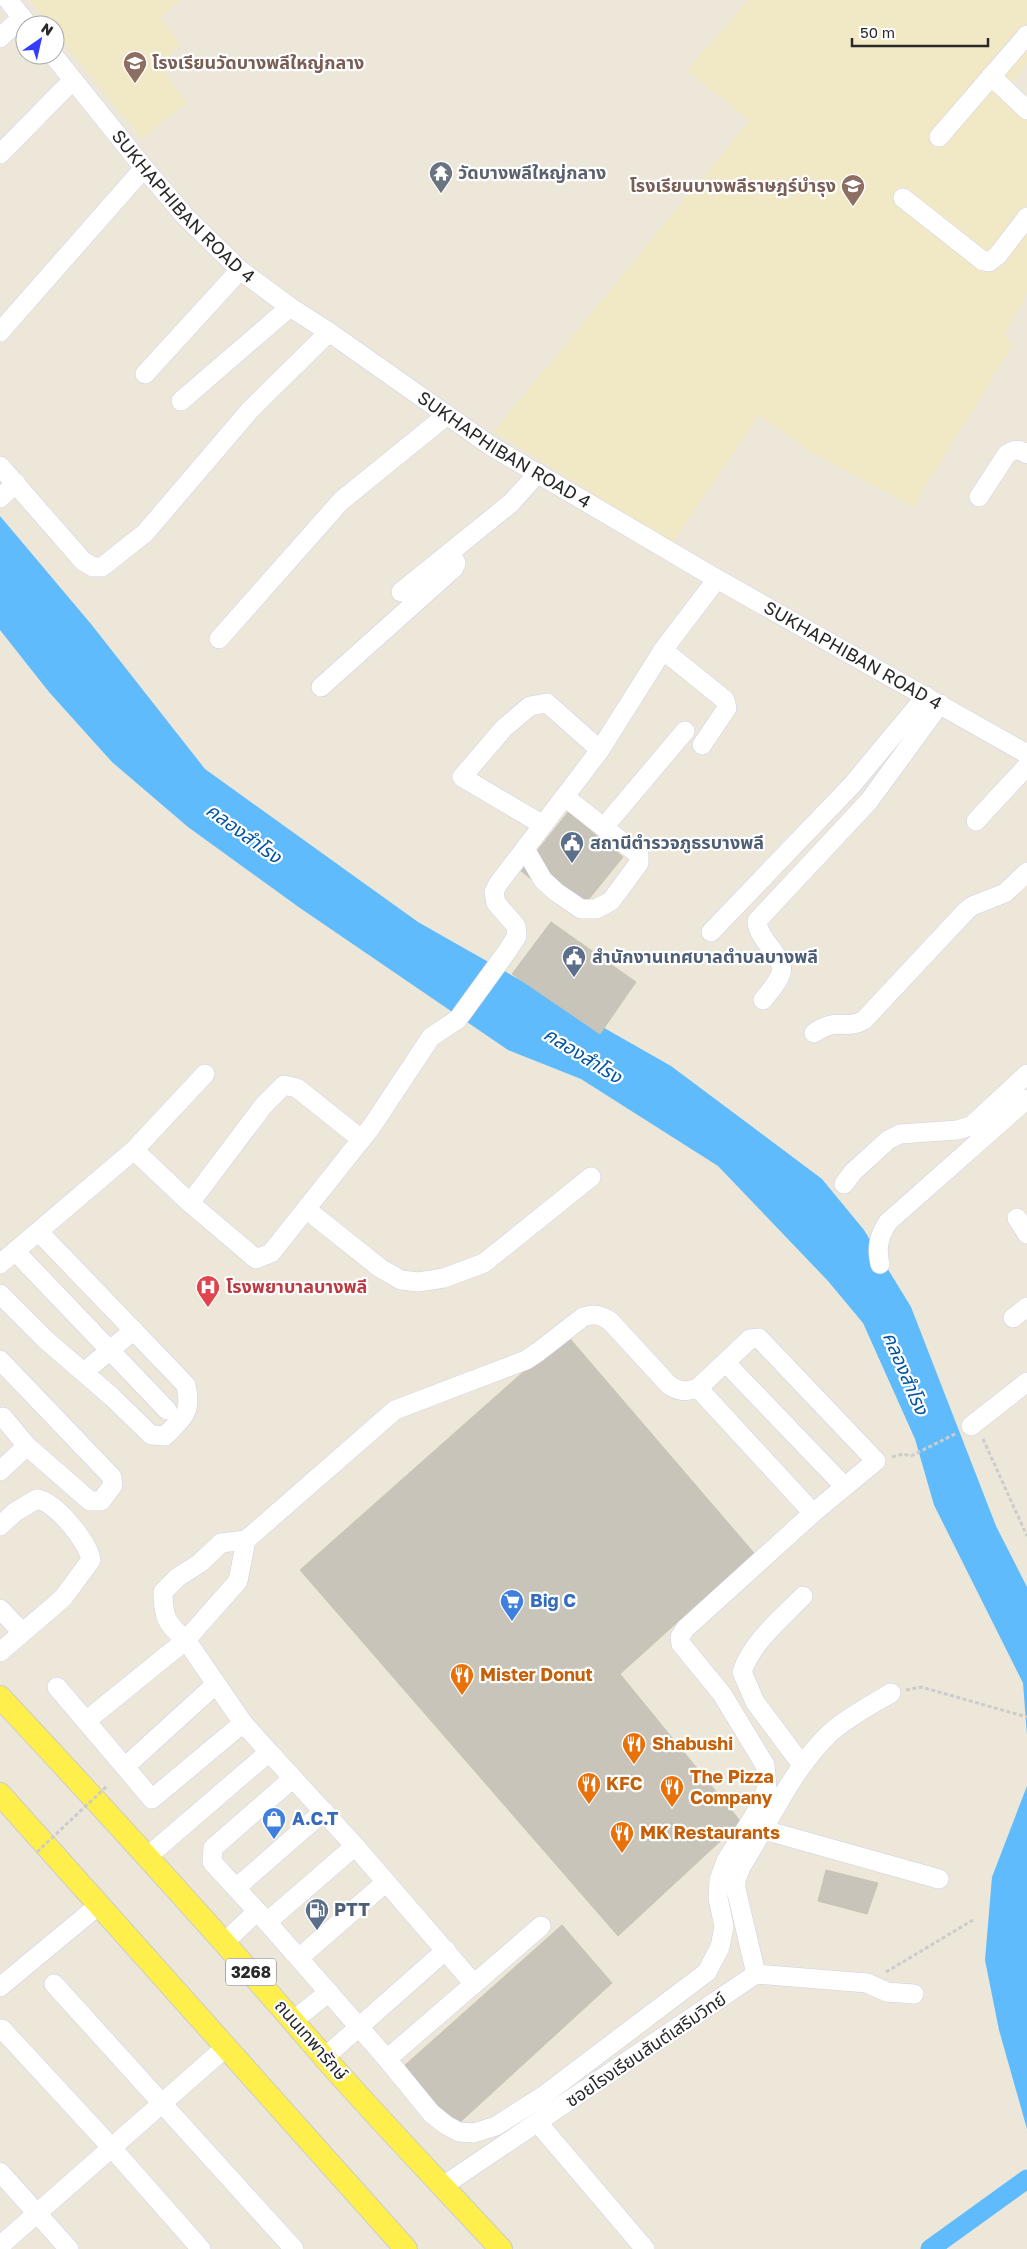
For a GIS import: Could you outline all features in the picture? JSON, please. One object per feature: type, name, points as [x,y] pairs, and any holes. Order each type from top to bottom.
[{"type":"main road","name":"ถนนเทพารักษ์","points":[[0,1697],[225,1942],[325,2057],[501,2249]]},
{"type":"main road","points":[[0,1794],[321,2156],[406,2249]]},
{"type":"street","points":[[8,0],[20,15]]},
{"type":"street","points":[[0,38],[15,28]]},
{"type":"street","points":[[939,137],[1027,35]]},
{"type":"street","name":"SUKHAPHIBAN ROAD 4","points":[[61,65],[144,168],[186,216],[240,270],[290,307],[329,332],[491,446],[717,579],[1027,754]]},
{"type":"street","points":[[991,76],[1027,110]]},
{"type":"street","points":[[0,154],[73,80]]},
{"type":"street","points":[[0,332],[144,168]]},
{"type":"street","points":[[903,198],[983,261],[989,262],[998,255],[1027,217]]},
{"type":"street","points":[[145,374],[240,270]]},
{"type":"street","points":[[181,401],[290,307]]},
{"type":"street","points":[[0,466],[83,560],[93,567],[102,567],[145,533],[250,409],[329,332]]},
{"type":"street","points":[[219,639],[341,501],[447,415]]},
{"type":"street","points":[[979,498],[1007,454],[1014,450],[1021,450],[1027,454]]},
{"type":"street","points":[[401,592],[510,503],[538,473]]},
{"type":"street","points":[[0,498],[16,483]]},
{"type":"street","points":[[321,687],[454,568],[456,563],[450,553]]},
{"type":"street","points":[[134,1150],[190,1203],[256,1259],[271,1253],[361,1139],[431,1036],[458,1019],[508,950],[517,936],[516,926],[496,903],[494,892],[524,849],[600,750],[663,650],[717,579]]},
{"type":"street","points":[[663,650],[725,700],[727,708],[702,745]]},
{"type":"street","points":[[711,932],[933,700]]},
{"type":"street","points":[[763,1000],[782,973],[782,965],[757,929],[757,921],[869,801],[933,700]]},
{"type":"street","points":[[543,825],[462,778],[504,728],[530,706],[547,704],[600,750]]},
{"type":"street","points":[[604,828],[685,731]]},
{"type":"street","points":[[976,821],[1027,766]]},
{"type":"street","points":[[524,849],[544,880],[556,892],[581,909],[596,909],[611,901],[639,863],[639,856],[565,797]]},
{"type":"street","points":[[814,1033],[830,1024],[840,1022],[851,1025],[864,1020],[966,910],[1005,893],[1027,872]]},
{"type":"street","points":[[0,1264],[134,1150],[205,1074]]},
{"type":"street","points":[[844,1184],[853,1172],[888,1140],[900,1134],[957,1130],[971,1126],[1027,1074]]},
{"type":"street","points":[[190,1203],[264,1105],[284,1085],[296,1088],[361,1139]]},
{"type":"street","points":[[880,1264],[878,1242],[888,1222],[1027,1099]]},
{"type":"street","points":[[306,1209],[380,1268],[401,1280],[418,1282],[444,1278],[484,1263],[591,1177]]},
{"type":"street","points":[[1017,1218],[1027,1234]]},
{"type":"street","points":[[0,1294],[46,1340],[84,1372],[151,1435],[165,1436],[187,1414],[189,1402],[186,1384],[39,1232]]},
{"type":"street","points":[[15,1251],[110,1348],[167,1410]]},
{"type":"street","points":[[293,1778],[213,1848],[212,1862],[360,2027],[431,2113],[446,2125],[459,2132],[474,2133],[496,2126],[543,2096],[707,1972],[720,1947],[724,1926],[718,1898],[719,1880],[726,1861],[760,1806],[767,1787],[766,1773],[765,1765],[722,1694],[681,1644],[680,1637],[684,1629],[813,1513],[876,1461],[759,1338],[750,1339],[698,1388],[684,1392],[674,1388],[610,1321],[601,1316],[590,1314],[583,1317],[526,1360],[395,1410],[246,1540],[221,1543],[200,1563],[178,1577],[163,1592],[163,1611],[172,1629],[186,1640],[243,1723],[355,1846],[474,1984]]},
{"type":"street","points":[[84,1372],[110,1348],[134,1330]]},
{"type":"street","points":[[0,1360],[112,1477],[113,1485],[101,1501],[90,1501],[27,1446],[1,1418]]},
{"type":"street","points":[[726,1362],[844,1486]]},
{"type":"street","points":[[971,1426],[1027,1382]]},
{"type":"street","points":[[698,1388],[813,1513]]},
{"type":"street","points":[[0,1471],[27,1446]]},
{"type":"street","points":[[0,1526],[15,1512],[37,1499],[42,1500],[58,1510],[82,1540],[90,1556],[88,1565],[63,1598],[0,1652]]},
{"type":"street","points":[[86,1721],[186,1640],[238,1582],[246,1540]]},
{"type":"street","points":[[802,1596],[755,1647],[746,1660],[742,1672],[754,1702],[802,1765]]},
{"type":"street","points":[[0,1610],[22,1632]]},
{"type":"street","points":[[126,1766],[216,1684]]},
{"type":"street","points":[[57,1687],[126,1766],[152,1799],[243,1723]]},
{"type":"street","points":[[891,1692],[832,1732],[802,1765],[741,1867],[736,1880],[736,1889],[756,1974],[867,1983],[887,1992],[914,1994]]},
{"type":"street","points":[[147,1857],[269,1752]]},
{"type":"street","points":[[236,1888],[324,1812]]},
{"type":"street","points":[[764,1830],[939,1879]]},
{"type":"street","points":[[225,1942],[262,1917],[355,1846]]},
{"type":"street","points":[[299,1958],[386,1882]]},
{"type":"street","points":[[0,1987],[99,1905]]},
{"type":"street","points":[[387,2059],[541,1926]]},
{"type":"street","points":[[325,2057],[446,1950]]},
{"type":"street","name":"ซอยโรงเรียนสันต์เสริมวิทย์","points":[[444,2186],[756,1974]]},
{"type":"street","points":[[54,1984],[294,2249]]},
{"type":"street","points":[[294,2020],[329,1992]]},
{"type":"street","points":[[2,2029],[112,2148],[201,2249]]},
{"type":"street","points":[[0,2246],[226,2047]]},
{"type":"street","points":[[538,2123],[644,2249]]},
{"type":"street","points":[[0,2172],[70,2249]]},
{"type":"path","points":[[911,1456],[971,1426],[983,1439],[1027,1536]]},
{"type":"path","points":[[891,1692],[921,1687],[1027,1717]]},
{"type":"path","points":[[37,1852],[107,1786]]},
{"type":"path","points":[[867,1983],[973,1920]]},
{"type":"shaded area","name":"โรงเรียนวัดบางพลีใหญ่กลาง","points":[[29,0],[180,0],[160,17],[181,44],[159,65],[187,103],[142,139],[65,44],[65,15],[42,15]]},
{"type":"shaded area","name":"โรงเรียนบางพลีราษฎร์บำรุง","points":[[748,0],[1027,0],[1027,64],[1012,83],[1027,96],[1027,294],[1004,335],[1013,345],[913,507],[806,449],[759,415],[672,544],[494,431],[749,121],[687,70]]},
{"type":"water","name":"คลองสำโรง","points":[[0,516],[91,624],[205,769],[418,922],[671,1066],[822,1179],[864,1230],[911,1307],[996,1526],[1027,1587],[1027,1735],[1023,1683],[934,1505],[915,1439],[863,1323],[828,1281],[718,1166],[581,1079],[508,1050],[300,908],[188,827],[112,762],[49,692],[0,630]]},
{"type":"water","points":[[1027,1786],[1027,2129],[999,2030],[985,1960],[992,1877]]},
{"type":"building","name":"สถานีตำรวจภูธรบางพลี","points":[[568,812],[623,857],[576,915],[521,871]]},
{"type":"building","name":"สำนักงานเทศบาลตำบลบางพลี","points":[[551,922],[636,982],[600,1034],[512,974]]},
{"type":"building","name":"Big C","points":[[566,1334],[754,1553],[620,1674],[741,1822],[618,1936],[300,1570]]},
{"type":"building","points":[[826,1870],[878,1883],[867,1914],[818,1901]]},
{"type":"building","points":[[562,1925],[612,1983],[456,2126],[404,2066]]},
{"type":"waterway","points":[[930,2249],[1027,2179]]},
{"type":"place","name":"โรงเรียนวัดบางพลีใหญ่กลาง","points":[[135,84]]},
{"type":"place","name":"วัดบางพลีใหญ่กลาง","points":[[441,194]]},
{"type":"place","name":"โรงเรียนบางพลีราษฎร์บำรุง","points":[[853,207]]},
{"type":"place","name":"สถานีตำรวจภูธรบางพลี","points":[[572,864]]},
{"type":"place","name":"สำนักงานเทศบาลตำบลบางพลี","points":[[574,978]]},
{"type":"place","name":"โรงพยาบาลบางพลี","points":[[208,1308]]},
{"type":"place","name":"Big C","points":[[512,1622]]},
{"type":"place","name":"Mister Donut","points":[[462,1696]]},
{"type":"place","name":"Shabushi","points":[[634,1765]]},
{"type":"place","name":"KFC","points":[[589,1805]]},
{"type":"place","name":"The Pizza Company","points":[[672,1808]]},
{"type":"place","name":"A.C.T","points":[[274,1840]]},
{"type":"place","name":"MK Restaurants","points":[[622,1854]]},
{"type":"place","name":"PTT","points":[[317,1931]]}]
